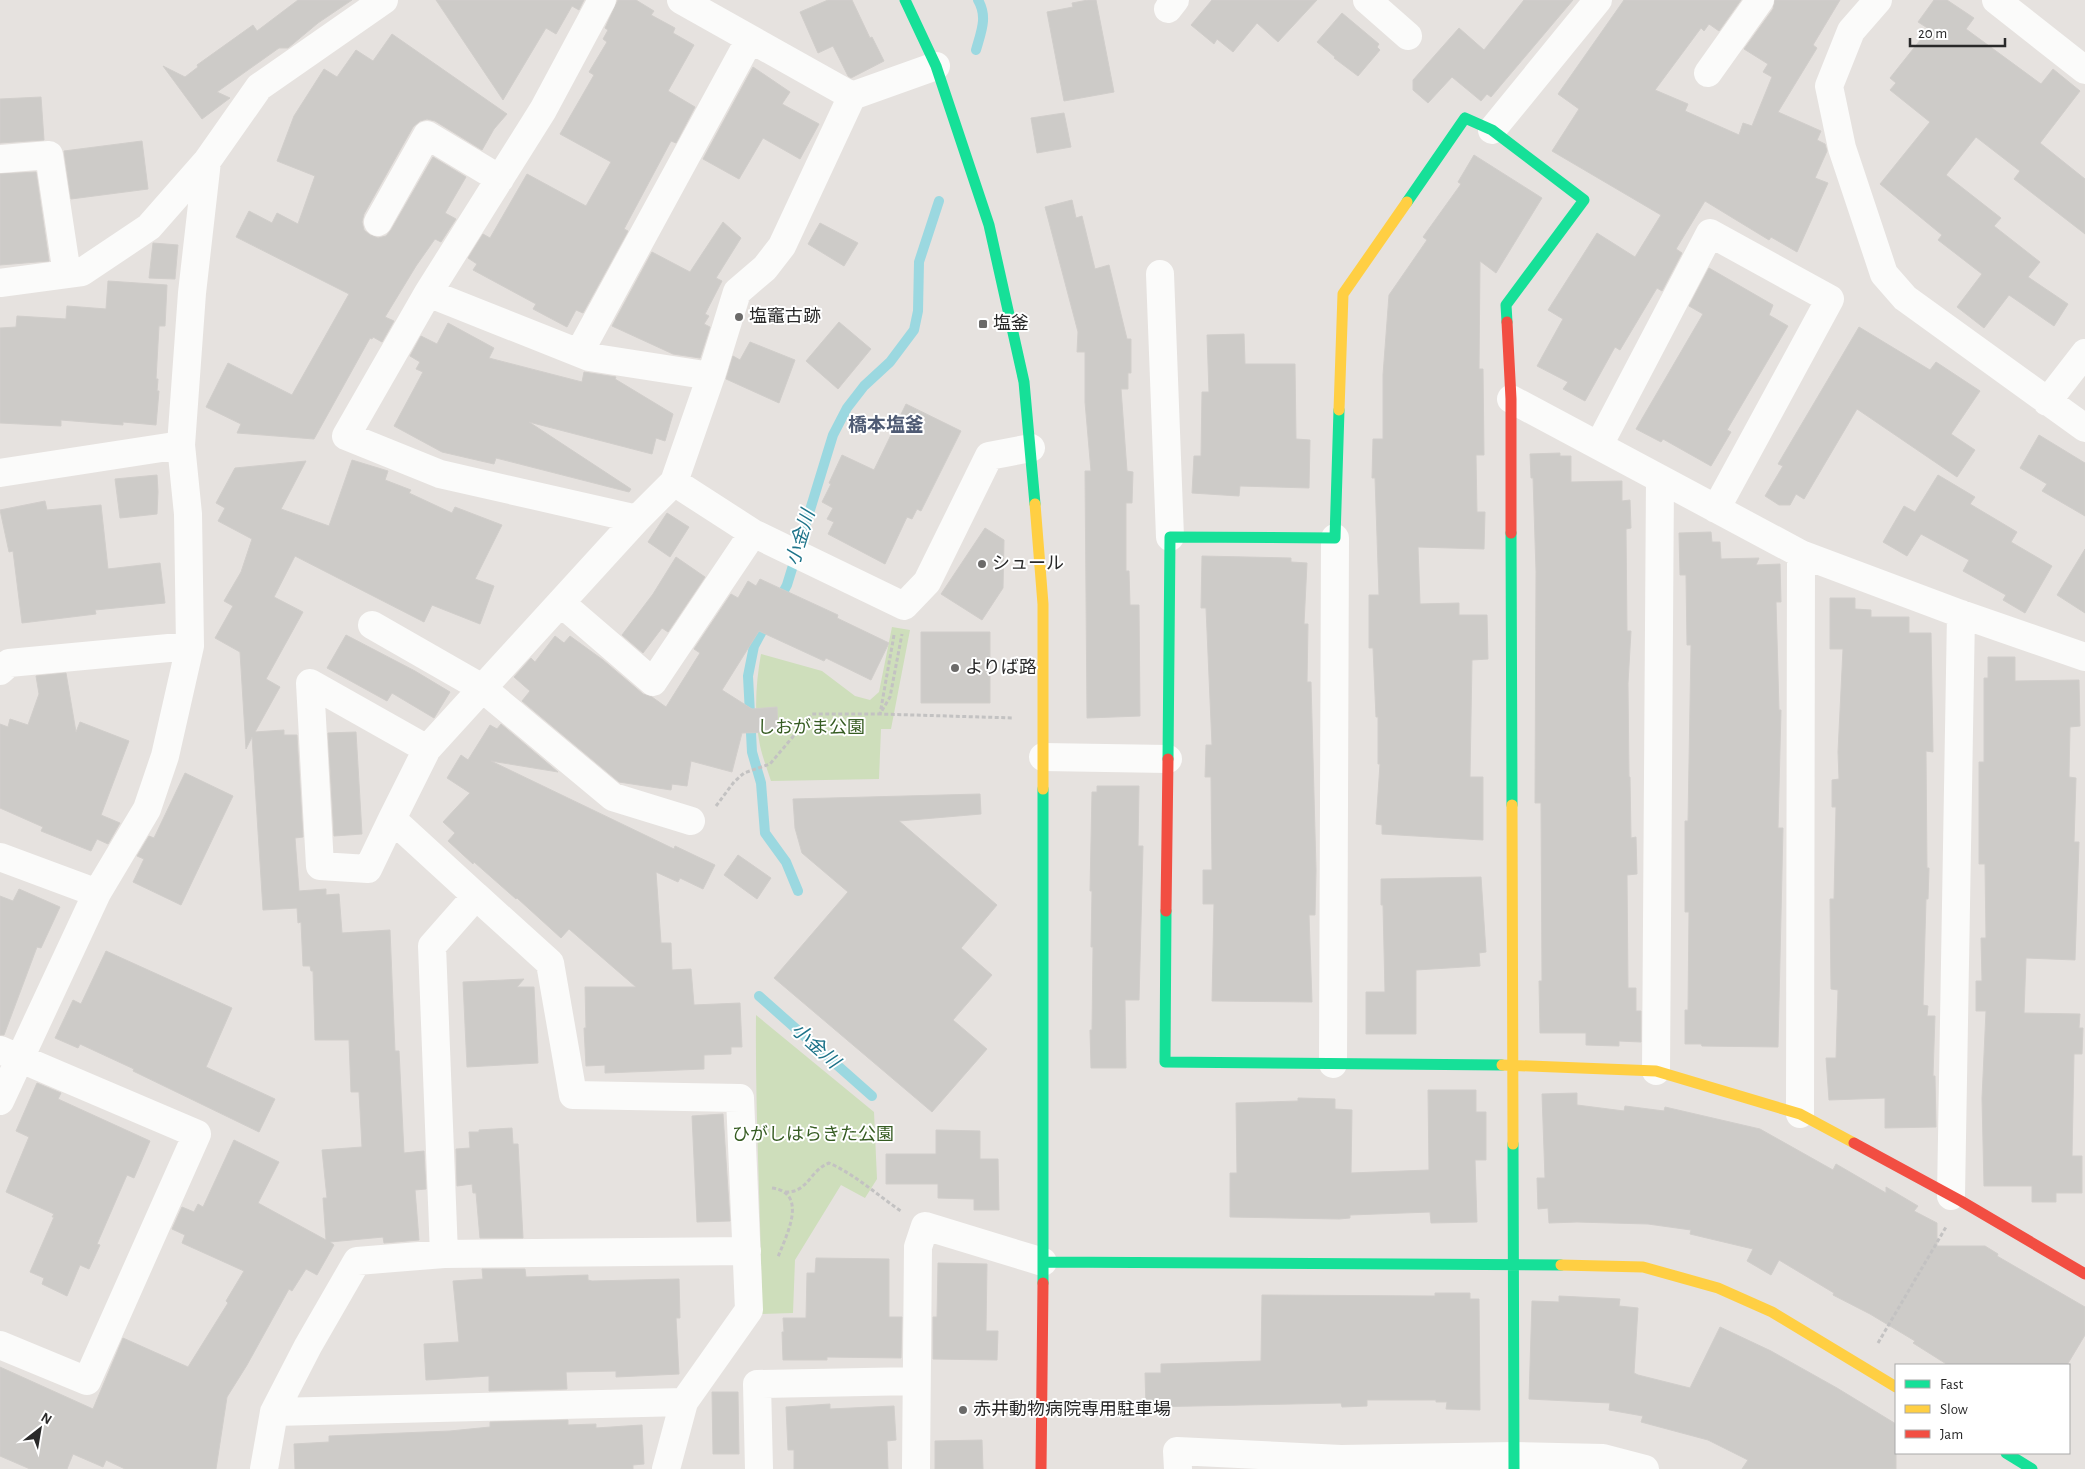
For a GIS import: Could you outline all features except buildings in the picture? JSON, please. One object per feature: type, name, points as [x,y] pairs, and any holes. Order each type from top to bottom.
[{"type":"street","points":[[0,283],[82,272],[149,227],[207,161],[259,87],[384,0]]},
{"type":"street","points":[[602,0],[543,110],[428,293],[346,436],[440,474],[637,519]]},
{"type":"street","points":[[681,0],[852,96]]},
{"type":"street","points":[[905,0],[936,66],[988,225],[1024,382],[1031,448],[1043,604],[1043,1262],[1041,1469]]},
{"type":"street","points":[[1367,0],[1408,36]]},
{"type":"street","points":[[1492,130],[1598,0]]},
{"type":"street","points":[[1708,72],[1760,0]]},
{"type":"street","points":[[1878,0],[1851,31],[1829,86],[1842,148],[1884,274],[1905,298],[2085,428]]},
{"type":"street","points":[[1996,0],[2085,70]]},
{"type":"street","points":[[580,353],[750,39]]},
{"type":"street","points":[[427,749],[310,683],[320,866],[368,869],[427,749],[637,519],[674,482],[711,376],[737,292],[765,268],[782,246],[852,96],[936,66]]},
{"type":"street","points":[[1333,1064],[1335,538],[1344,294],[1465,118],[1492,130],[1584,200],[1506,305],[1511,399],[1514,1462]]},
{"type":"street","points":[[378,222],[427,135],[500,179]]},
{"type":"street","points":[[0,159],[49,155],[67,274]]},
{"type":"street","points":[[0,1101],[10,1053],[97,893],[147,809],[165,756],[190,646],[188,514],[181,445],[192,293],[207,161]]},
{"type":"street","points":[[1599,445],[1710,233],[1830,299],[1716,509]]},
{"type":"street","points":[[1160,274],[1170,537],[1165,1062],[1512,1065],[1656,1071],[1800,1114],[1956,1198],[2085,1274]]},
{"type":"street","points":[[428,293],[589,357],[711,376]]},
{"type":"street","points":[[2047,402],[2085,353]]},
{"type":"street","points":[[1511,399],[1801,554],[1961,614],[2085,657]]},
{"type":"street","points":[[0,472],[181,445]]},
{"type":"street","points":[[674,482],[752,533],[904,606],[927,582],[989,456],[1031,448]]},
{"type":"street","points":[[1656,1071],[1660,479]]},
{"type":"street","points":[[561,603],[653,682],[752,533]]},
{"type":"street","points":[[1170,537],[1335,538]]},
{"type":"street","points":[[1800,1114],[1801,554]]},
{"type":"street","points":[[1956,1198],[1961,614]]},
{"type":"street","points":[[372,626],[482,688],[613,797],[692,821]]},
{"type":"street","points":[[0,671],[9,663],[190,646]]},
{"type":"street","points":[[1043,757],[1168,759]]},
{"type":"street","points":[[392,819],[550,963],[573,1095],[740,1098],[749,1310],[684,1402],[666,1469]]},
{"type":"street","points":[[0,857],[97,893]]},
{"type":"street","points":[[444,1254],[432,946],[476,896]]},
{"type":"street","points":[[0,1345],[87,1381],[197,1134],[10,1053]]},
{"type":"street","points":[[916,1469],[918,1247],[924,1226],[1043,1262],[1514,1264],[1643,1267],[1718,1288],[1772,1312],[1895,1386]]},
{"type":"street","points":[[264,1469],[274,1412],[308,1346],[357,1261],[444,1254],[747,1251]]},
{"type":"street","points":[[759,1469],[757,1384],[916,1381]]},
{"type":"street","points":[[274,1412],[684,1402]]},
{"type":"street","points":[[1178,1469],[1177,1451],[1340,1458],[1514,1462],[1603,1458],[1645,1469]]},
{"type":"street","points":[[2008,1454],[2032,1469]]},
{"type":"path","points":[[880,714],[895,632]]},
{"type":"path","points":[[880,714],[890,697],[903,632]]},
{"type":"path","points":[[692,821],[702,825],[734,782],[744,773],[770,764],[812,714],[1042,719]]},
{"type":"path","points":[[785,1192],[796,1192],[803,1187],[815,1171],[829,1163],[855,1177],[876,1194]]},
{"type":"path","points":[[1864,1367],[1956,1198]]},
{"type":"green space","name":"しおがま公園","points":[[892,627],[910,630],[891,729],[881,729],[879,779],[771,781],[760,745],[756,718],[761,654],[822,671],[855,696],[870,700],[879,692]]},
{"type":"green space","name":"ひがしはらきた公園","points":[[756,1015],[874,1112],[877,1179],[865,1198],[841,1185],[795,1260],[793,1313],[762,1314],[756,1090]]},
{"type":"waterway","name":"小金川","points":[[976,50],[983,19],[983,12],[978,0]]},
{"type":"waterway","name":"小金川","points":[[778,602],[787,585],[833,435],[847,408],[864,386],[890,362],[914,330],[918,311],[919,262],[939,201]]},
{"type":"waterway","name":"小金川","points":[[767,622],[754,646],[748,676],[752,752],[761,783],[765,833],[786,862],[798,891]]},
{"type":"waterway","name":"小金川","points":[[759,996],[872,1096]]},
{"type":"traffic: fast","points":[[905,0],[936,66],[989,225],[1024,382],[1035,504]]},
{"type":"traffic: fast","points":[[1407,202],[1465,118],[1492,130],[1584,200],[1506,305],[1507,322]]},
{"type":"traffic: fast","points":[[1168,759],[1170,537],[1335,538],[1339,410]]},
{"type":"traffic: fast","points":[[1511,533],[1512,805]]},
{"type":"traffic: fast","points":[[1043,789],[1043,1283]]},
{"type":"traffic: fast","points":[[1166,911],[1165,1062],[1502,1065]]},
{"type":"traffic: fast","points":[[1513,1144],[1514,1469]]},
{"type":"traffic: fast","points":[[1043,1262],[1561,1265]]},
{"type":"traffic: fast","points":[[2008,1454],[2032,1469]]},
{"type":"traffic: slow","points":[[1339,410],[1343,294],[1407,202]]},
{"type":"traffic: slow","points":[[1035,504],[1043,604],[1043,789]]},
{"type":"traffic: slow","points":[[1512,805],[1513,1144]]},
{"type":"traffic: slow","points":[[1502,1065],[1656,1071],[1800,1114],[1854,1143]]},
{"type":"traffic: slow","points":[[1561,1265],[1643,1267],[1718,1288],[1772,1312],[1895,1386]]},
{"type":"traffic: jam","points":[[1507,322],[1511,399],[1511,533]]},
{"type":"traffic: jam","points":[[1166,911],[1168,759]]},
{"type":"traffic: jam","points":[[1854,1143],[1961,1201],[2085,1274]]},
{"type":"traffic: jam","points":[[1041,1469],[1043,1283]]},
{"type":"place","name":"塩竈古跡","points":[[739,317]]},
{"type":"place","name":"塩釜","points":[[983,324]]},
{"type":"place","name":"シュール","points":[[982,564]]},
{"type":"place","name":"よりば路","points":[[955,668]]},
{"type":"place","name":"赤井動物病院専用駐車場","points":[[963,1410]]},
{"type":"district","name":"橋本塩釜","points":[[886,425]]}]
